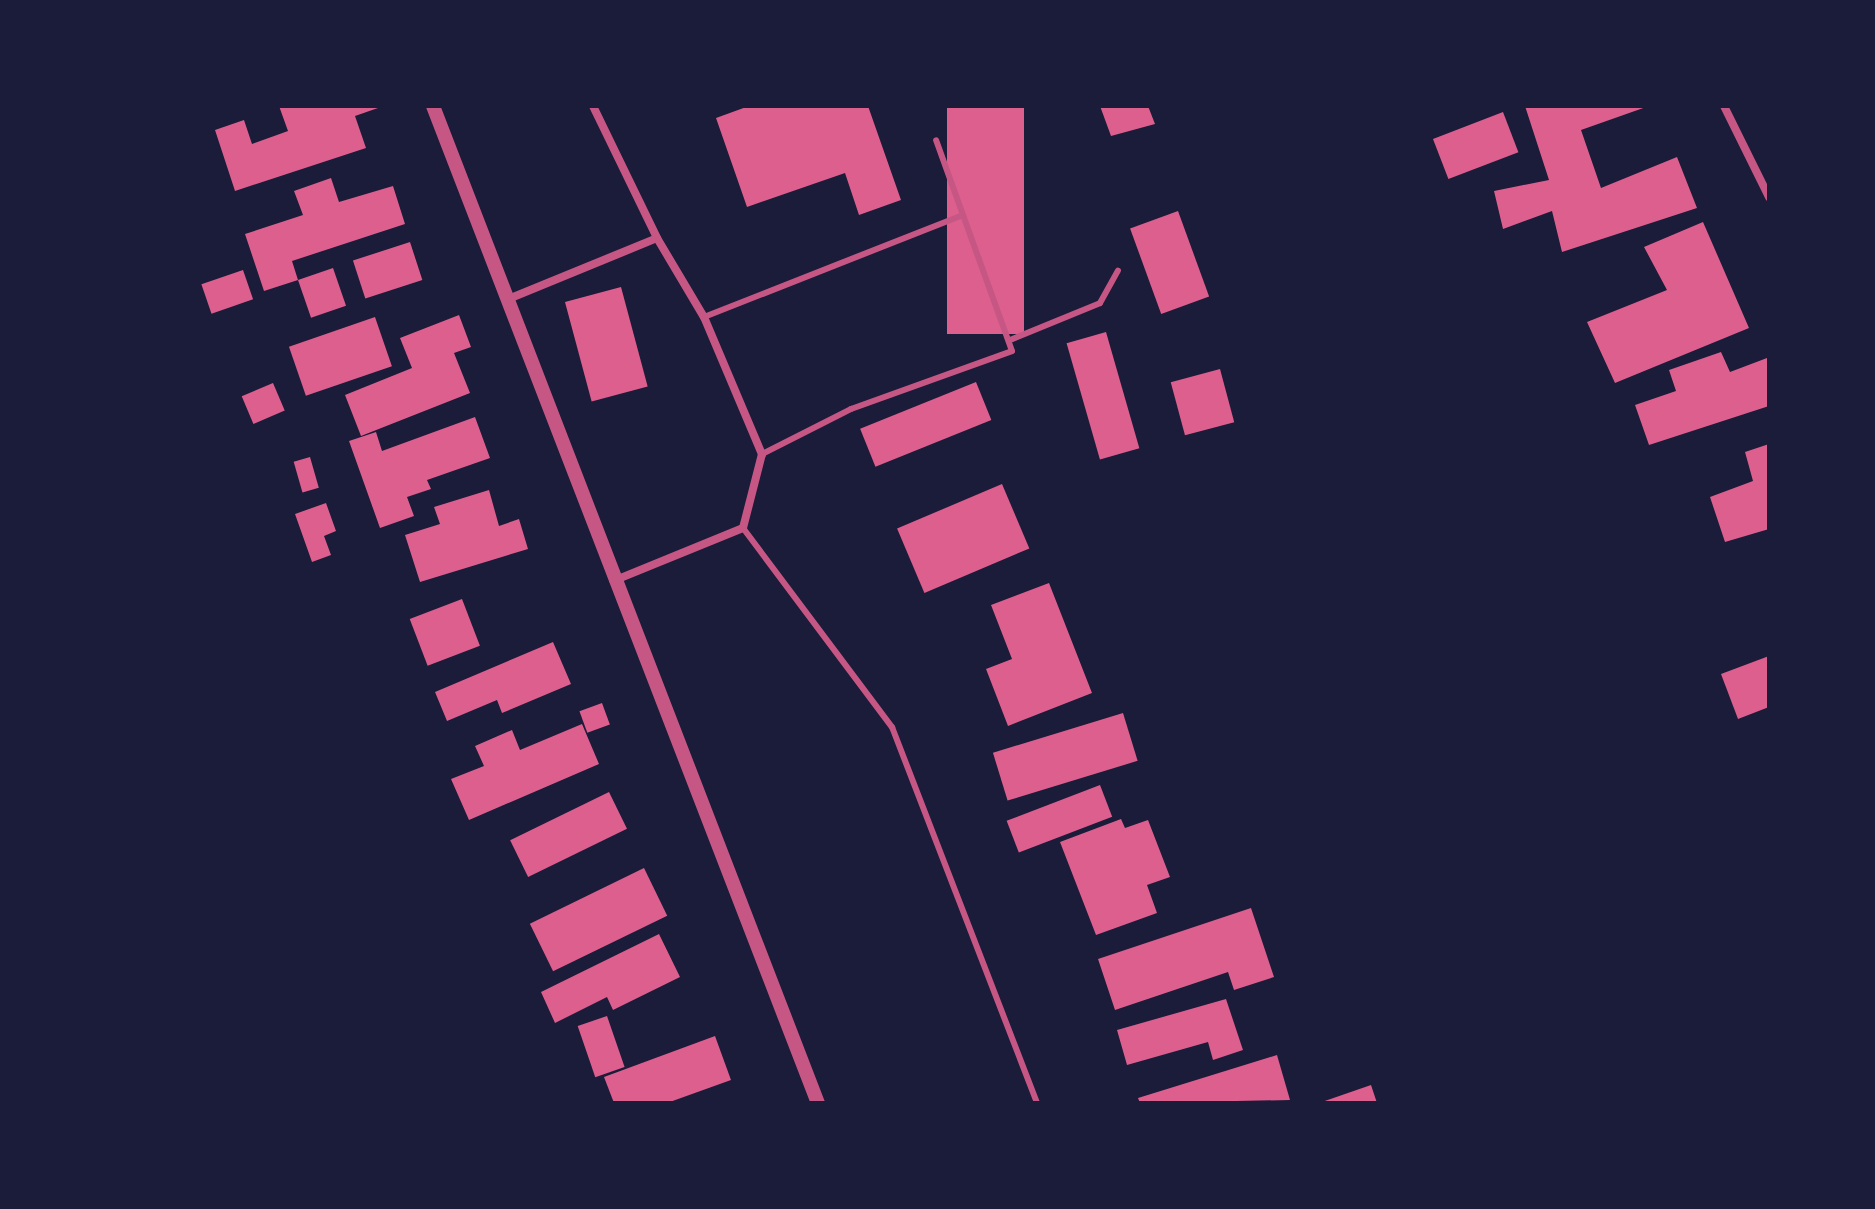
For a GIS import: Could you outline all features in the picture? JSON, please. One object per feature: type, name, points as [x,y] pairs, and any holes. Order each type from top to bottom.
[{"type":"street","points":[[433,106],[613,581],[800,1046],[818,1103]]},
{"type":"street","points":[[593,106],[657,238],[704,317],[762,454],[743,528],[613,581]]},
{"type":"street","points":[[1724,106],[1769,197]]},
{"type":"street","points":[[506,300],[657,238]]},
{"type":"lane","points":[[762,454],[851,409],[1012,351],[960,216],[936,140]]},
{"type":"lane","points":[[704,317],[960,216]]},
{"type":"lane","points":[[1010,340],[1100,303],[1118,271]]},
{"type":"lane","points":[[743,528],[892,727],[1037,1103]]},
{"type":"building","points":[[279,106],[378,108],[355,116],[366,148],[235,191],[215,130],[244,120],[252,144],[288,131]]},
{"type":"building","points":[[749,106],[868,106],[901,200],[859,215],[845,173],[747,207],[716,118]]},
{"type":"building","points":[[947,106],[1024,106],[1024,334],[947,334]]},
{"type":"building","points":[[1100,106],[1148,106],[1155,124],[1111,136]]},
{"type":"building","points":[[1525,106],[1649,106],[1581,130],[1601,188],[1677,157],[1697,208],[1562,252],[1552,211],[1503,229],[1494,191],[1549,180]]},
{"type":"building","points":[[1503,112],[1518,152],[1448,179],[1433,139]]},
{"type":"building","points":[[331,178],[339,202],[393,186],[405,224],[292,261],[298,280],[264,291],[245,234],[303,215],[294,191]]},
{"type":"building","points":[[1178,211],[1209,297],[1161,314],[1130,228]]},
{"type":"building","points":[[1703,222],[1749,328],[1615,383],[1587,322],[1667,290],[1644,247]]},
{"type":"building","points":[[410,242],[422,280],[365,299],[353,261]]},
{"type":"building","points":[[333,268],[346,306],[311,318],[298,280]]},
{"type":"building","points":[[243,270],[253,299],[211,314],[201,284]]},
{"type":"building","points":[[621,287],[648,386],[592,402],[565,302]]},
{"type":"building","points":[[459,315],[471,347],[454,353],[470,393],[361,436],[345,395],[412,368],[400,338]]},
{"type":"building","points":[[375,317],[392,366],[306,396],[289,347]]},
{"type":"building","points":[[1106,332],[1139,448],[1100,460],[1067,343]]},
{"type":"building","points":[[1721,352],[1730,372],[1767,358],[1769,406],[1649,445],[1635,405],[1676,391],[1669,370]]},
{"type":"building","points":[[1220,369],[1234,422],[1185,435],[1171,382]]},
{"type":"building","points":[[976,382],[991,420],[875,467],[860,429]]},
{"type":"building","points":[[273,383],[285,411],[253,424],[242,396]]},
{"type":"building","points":[[475,417],[490,458],[427,480],[431,489],[407,497],[414,516],[380,528],[349,441],[376,432],[382,451]]},
{"type":"building","points":[[1769,444],[1769,529],[1725,542],[1710,497],[1753,481],[1745,452]]},
{"type":"building","points":[[310,457],[319,488],[302,492],[294,462]]},
{"type":"building","points":[[1002,484],[1029,548],[924,593],[897,529]]},
{"type":"building","points":[[489,490],[499,526],[519,519],[528,549],[420,582],[405,535],[440,524],[434,507]]},
{"type":"building","points":[[326,503],[336,531],[324,536],[331,555],[312,562],[295,514]]},
{"type":"building","points":[[1049,583],[1092,693],[1008,726],[986,669],[1012,659],[991,605]]},
{"type":"building","points":[[462,599],[480,646],[428,666],[410,619]]},
{"type":"building","points":[[553,642],[571,684],[502,713],[497,700],[447,721],[435,692]]},
{"type":"building","points":[[1769,656],[1769,707],[1738,719],[1721,674]]},
{"type":"building","points":[[602,703],[610,725],[587,733],[579,711]]},
{"type":"building","points":[[1123,713],[1138,761],[1008,801],[993,753]]},
{"type":"building","points":[[582,724],[599,764],[469,820],[451,779],[484,766],[475,746],[512,730],[520,750]]},
{"type":"building","points":[[1100,785],[1112,817],[1019,853],[1007,821]]},
{"type":"building","points":[[609,792],[627,829],[528,877],[510,840]]},
{"type":"building","points":[[1121,819],[1125,828],[1148,820],[1170,877],[1147,885],[1157,913],[1096,935],[1060,842]]},
{"type":"building","points":[[644,868],[667,916],[553,971],[530,924]]},
{"type":"building","points":[[1251,908],[1274,977],[1234,990],[1228,972],[1115,1010],[1098,959]]},
{"type":"building","points":[[659,934],[680,977],[613,1010],[607,997],[555,1023],[541,992]]},
{"type":"building","points":[[1226,999],[1243,1050],[1213,1060],[1208,1042],[1127,1065],[1117,1030]]},
{"type":"building","points":[[607,1016],[625,1067],[595,1077],[578,1026]]},
{"type":"building","points":[[715,1036],[731,1080],[667,1103],[614,1103],[604,1077]]},
{"type":"building","points":[[1277,1055],[1290,1100],[1140,1103],[1138,1098]]},
{"type":"building","points":[[1371,1085],[1377,1103],[1319,1103]]}]
